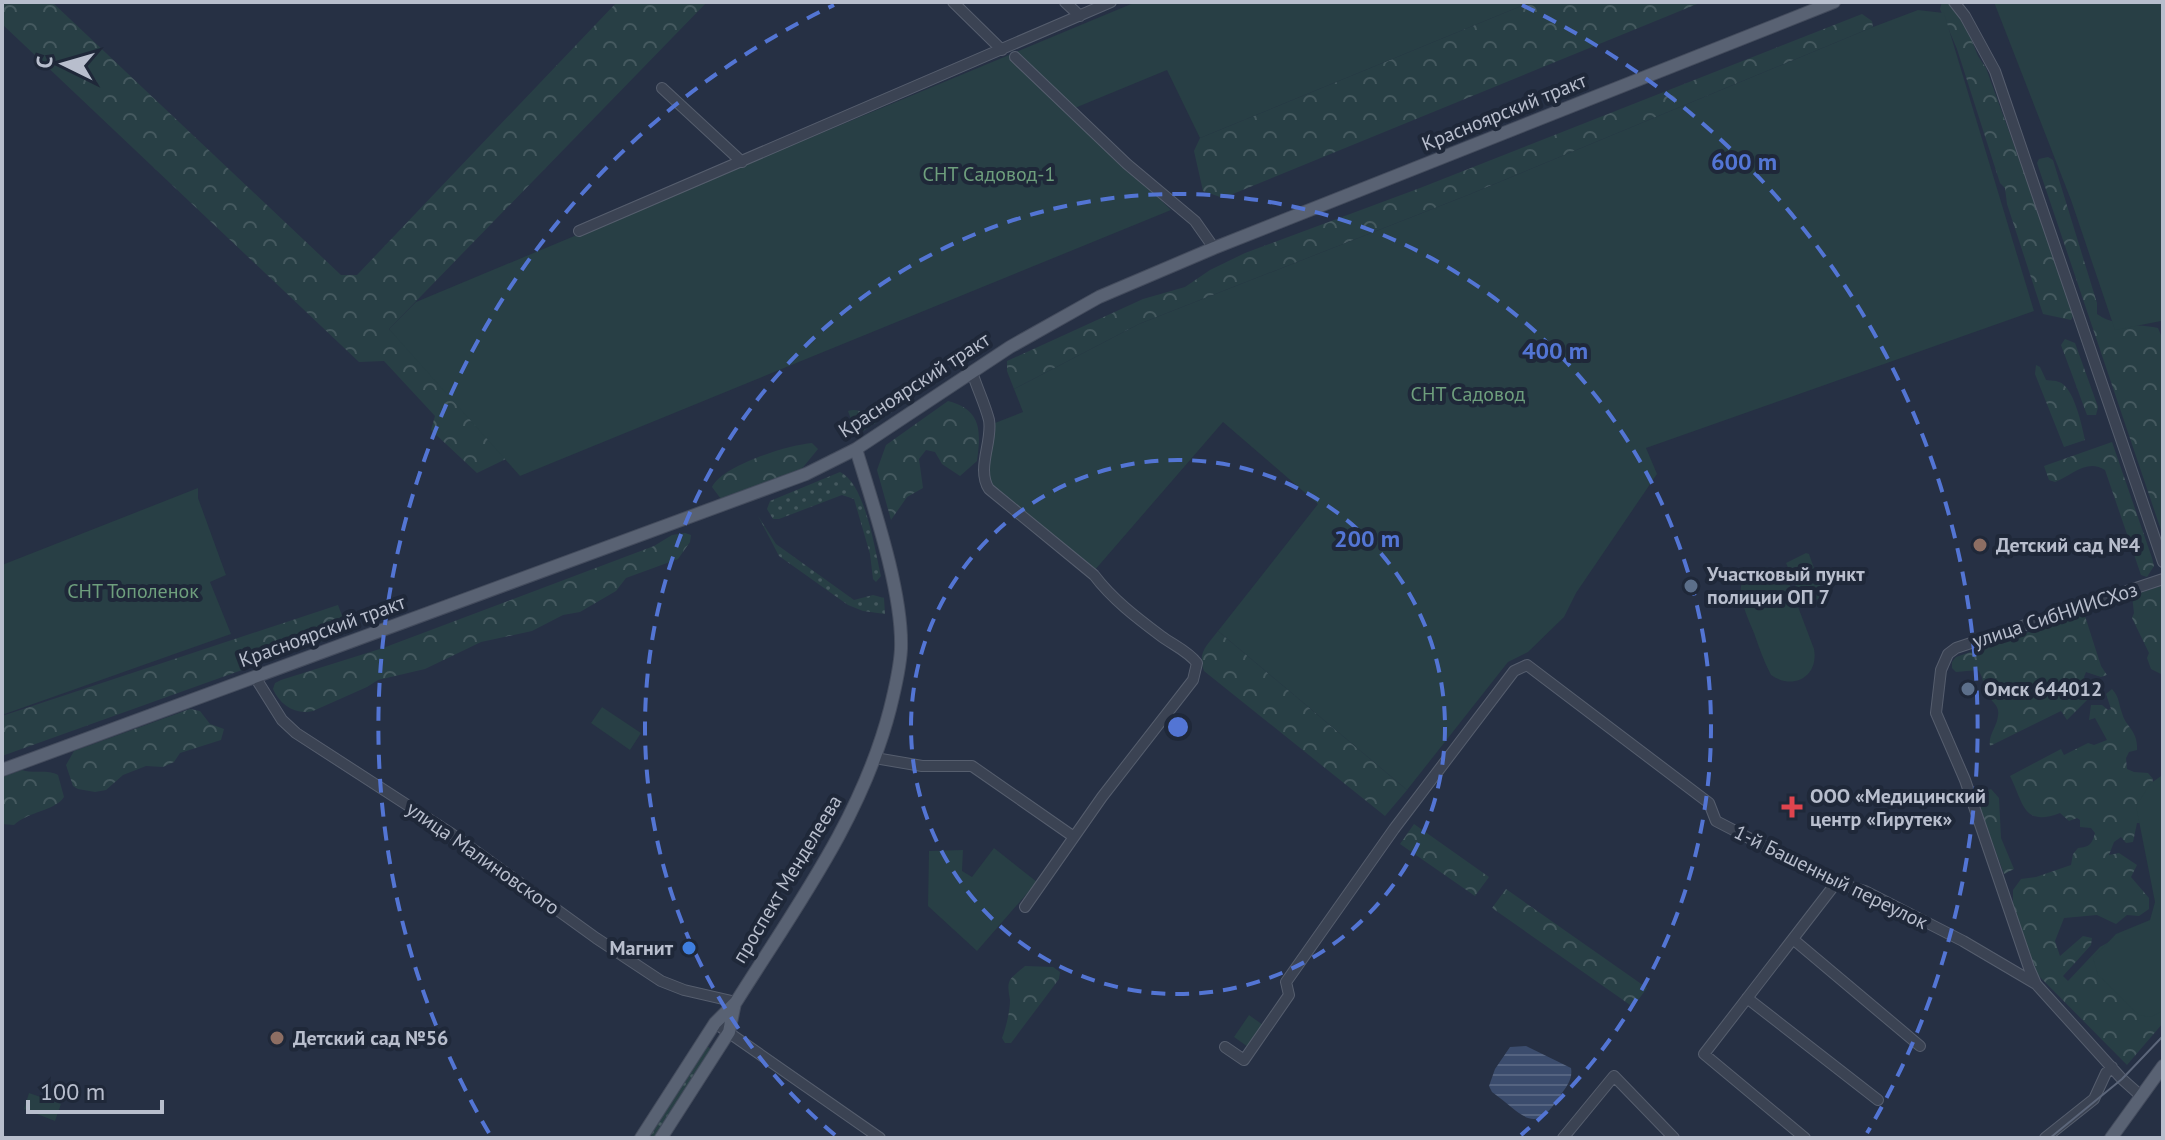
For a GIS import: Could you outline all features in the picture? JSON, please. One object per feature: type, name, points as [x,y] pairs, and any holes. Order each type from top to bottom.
[{"type":"main road","name":"Красноярский тракт","points":[[2,770],[793,479],[856,449],[1071,311],[1214,248],[1834,2]]},
{"type":"main road","name":"проспект Менделеева","points":[[641,1138],[715,1023],[736,1002],[833,849],[862,792],[875,758],[897,682],[900,637],[892,584],[856,449]]},
{"type":"main road","name":"проспект Менделеева","points":[[661,1138],[729,1032],[736,1002]]},
{"type":"main road","points":[[2113,1137],[2163,1066]]},
{"type":"street","points":[[953,2],[1002,50]]},
{"type":"street","points":[[1065,2],[1080,16]]},
{"type":"street","points":[[579,231],[1111,2]]},
{"type":"street","points":[[1954,2],[1980,41],[1995,71],[2163,562]]},
{"type":"street","points":[[1015,57],[1127,164],[1195,221],[1214,248]]},
{"type":"street","points":[[662,88],[742,162]]},
{"type":"street","points":[[972,372],[989,423],[986,452],[986,484],[989,489],[1094,575],[1107,593],[1197,663],[1193,680],[1025,907]]},
{"type":"street","name":"улица СибНИИСХоз","points":[[2036,984],[2012,927],[1965,780],[1936,713],[1941,670],[1948,654],[1956,648],[2163,579]]},
{"type":"street","name":"1-й Башенный переулок","points":[[1225,1047],[1244,1060],[1289,995],[1286,982],[1394,829],[1514,671],[1527,665],[1709,803],[1716,821],[1836,883],[1865,891],[1963,941],[2036,984]]},
{"type":"street","name":"улица Малиновского","points":[[255,677],[282,720],[296,733],[465,842],[608,946],[672,986],[736,1002]]},
{"type":"street","points":[[875,758],[922,766],[972,766],[1074,837]]},
{"type":"street","points":[[1805,1138],[1704,1054],[1836,883]]},
{"type":"street","points":[[1794,940],[1920,1046]]},
{"type":"street","points":[[2036,984],[2141,1096]]},
{"type":"street","points":[[1747,998],[1878,1100]]},
{"type":"street","points":[[715,1023],[880,1138]]},
{"type":"street","points":[[2045,1138],[2094,1099],[2112,1067]]},
{"type":"street","points":[[1563,1138],[1614,1076],[1674,1138]]},
{"type":"green space","points":[[2,2],[52,2],[341,275],[357,275],[617,2],[707,2],[389,329],[506,459],[477,473],[431,430],[435,416],[384,361],[359,362],[2,24]]},
{"type":"green space","name":"СНТ Садовод-1","points":[[1136,2],[1531,2],[1200,138],[1167,70],[1070,110],[1171,210],[520,476],[389,329],[416,302]]},
{"type":"green space","points":[[1531,2],[1702,2],[1223,198],[1203,191],[1194,151],[1200,138]]},
{"type":"green space","points":[[1942,2],[1949,3],[1967,29],[1986,68],[2075,313],[2071,320],[2043,314],[2007,204],[2005,188],[2000,183],[1957,49],[1940,9]]},
{"type":"green space","points":[[1994,2],[2163,2],[2163,326],[2161,321],[2115,330],[2071,200]]},
{"type":"green space","name":"СНТ Садовод","points":[[1918,10],[1944,13],[2034,311],[1646,448],[1657,474],[1576,593],[1564,617],[1528,652],[1508,662],[1407,790],[1218,631],[1318,504],[1223,422],[1094,571],[990,485],[988,446],[995,423],[1023,412],[1014,389],[1139,324],[1468,195]]},
{"type":"green space","points":[[1862,14],[1872,21],[1873,27],[1468,195],[1139,324],[1014,389],[1007,371],[1007,361],[1143,299],[1185,287],[1210,270],[1245,253],[1420,188]]},
{"type":"green space","points":[[2048,157],[2053,160],[2097,303],[2097,314],[2118,323],[2158,328],[2163,340],[2163,536],[2037,163],[2039,159]]},
{"type":"green space","points":[[2065,339],[2075,343],[2098,407],[2096,415],[2087,415],[2061,345]]},
{"type":"green space","points":[[2036,365],[2046,380],[2059,382],[2069,391],[2085,440],[2064,447],[2035,374]]},
{"type":"green space","points":[[948,401],[967,410],[977,423],[977,461],[960,476],[942,464],[935,452],[926,450],[919,459],[923,488],[907,497],[891,520],[877,470],[886,445]]},
{"type":"green space","points":[[904,404],[862,432],[853,425],[848,411],[883,416]]},
{"type":"green space","points":[[2112,442],[2152,558],[2154,566],[2147,577],[2141,575],[2105,470],[2085,467],[2055,482],[2049,480],[2044,466]]},
{"type":"green space","points":[[812,443],[818,449],[800,471],[721,499],[712,487],[718,479],[742,464],[773,452]]},
{"type":"green space","points":[[840,472],[856,489],[868,518],[881,576],[876,582],[854,499],[842,495],[779,519],[773,519],[767,509],[770,501]]},
{"type":"green space","name":"СНТ Тополенок","points":[[198,488],[198,498],[226,575],[210,582],[231,634],[2,715],[2,565]]},
{"type":"green space","points":[[758,516],[776,544],[854,600],[873,595],[884,598],[885,614],[848,605],[779,556]]},
{"type":"green space","points":[[672,535],[691,535],[690,542],[678,559],[626,578],[616,591],[580,612],[563,615],[532,631],[481,642],[425,669],[378,680],[313,711],[300,712],[289,708],[273,689],[275,683],[281,680],[383,648],[654,546]]},
{"type":"green space","points":[[1806,553],[1824,596],[1804,606],[1786,563]]},
{"type":"green space","points":[[1766,567],[1784,575],[1789,583],[1814,649],[1813,667],[1796,681],[1780,680],[1771,675],[1743,603],[1741,593],[1745,576]]},
{"type":"green space","points":[[2163,585],[2163,675],[2151,669],[2147,658],[2149,653],[2132,618],[2132,596]]},
{"type":"green space","points":[[338,605],[344,621],[331,638],[2,756],[2,716]]},
{"type":"green space","points":[[2084,613],[2101,666],[2107,675],[2101,677],[2086,672],[2084,677],[2092,695],[2067,720],[2061,711],[1990,746],[1998,716],[1997,707],[1987,694],[1978,670],[1956,672],[1952,662],[1956,657]]},
{"type":"green space","points":[[1218,631],[1407,790],[1385,816],[1204,671],[1202,654]]},
{"type":"green space","points":[[2112,689],[2137,743],[2137,750],[2129,752],[2126,758],[2127,769],[2148,773],[2153,779],[2145,823],[2137,823],[2133,842],[2126,843],[2121,837],[2114,842],[2109,855],[2119,853],[2137,865],[2131,877],[2149,898],[2149,909],[2139,916],[2127,915],[2116,924],[2097,915],[2064,918],[2055,941],[2060,956],[2083,936],[2092,938],[2091,945],[2063,976],[2068,981],[2100,947],[2116,938],[2163,991],[2163,1023],[2127,1065],[2034,971],[2013,916],[2013,890],[2021,879],[2071,865],[2073,854],[2078,848],[2090,844],[2095,833],[2091,828],[2080,827],[2077,818],[2069,821],[2060,813],[2048,817],[2032,815],[2022,804],[2010,776],[2061,749],[2064,755],[2088,743],[2094,745],[2107,740],[2095,718],[2089,720],[2091,705],[2111,709],[2106,694]]},
{"type":"green space","points":[[602,707],[641,733],[630,750],[591,723]]},
{"type":"green space","points":[[190,709],[200,711],[210,724],[224,729],[221,740],[180,753],[174,762],[163,767],[146,766],[123,775],[106,790],[95,792],[73,786],[66,765],[74,751]]},
{"type":"green space","points":[[22,770],[58,775],[64,797],[60,802],[14,825],[2,824],[2,777]]},
{"type":"green space","points":[[2161,776],[2163,1011],[2150,1017],[2139,1015],[2098,975],[2093,958],[2116,934],[2150,920],[2155,902],[2136,806],[2151,783]]},
{"type":"green space","points":[[1991,789],[1999,798],[2001,838],[2014,869],[2004,874],[1977,800],[1983,792]]},
{"type":"green space","points":[[1414,824],[1489,877],[1475,896],[1400,844]]},
{"type":"green space","points":[[994,848],[1037,882],[977,951],[928,906],[929,851],[963,850],[962,871],[972,877]]},
{"type":"green space","points":[[1506,889],[1647,988],[1633,1007],[1492,908]]},
{"type":"green space","points":[[1025,966],[1053,967],[1060,972],[1059,979],[1011,1043],[1005,1043],[1002,1038],[1009,1009],[1009,982]]},
{"type":"green space","points":[[1249,1015],[1263,1025],[1248,1047],[1234,1037]]},
{"type":"green space","points":[[707,1046],[711,1049],[654,1138],[649,1138]]},
{"type":"green space","points":[[29,1093],[61,1104],[55,1121],[24,1109]]},
{"type":"water","points":[[1526,1046],[1571,1068],[1565,1090],[1551,1109],[1535,1119],[1521,1114],[1492,1092],[1489,1086],[1495,1069],[1510,1047]]},
{"type":"tram line","points":[[2050,1138],[2122,1079],[2163,1036]]},
{"type":"place","name":"Детский сад №4","points":[[1980,545]]},
{"type":"place","name":"Участковый пункт полиции ОП 7","points":[[1691,586]]},
{"type":"place","name":"Омск 644012","points":[[1968,689]]},
{"type":"place","name":"ООО «Медицинский центр «Гирутек»","points":[[1792,807]]},
{"type":"place","name":"Магнит","points":[[689,948]]},
{"type":"place","name":"Детский сад №56","points":[[277,1038]]}]
